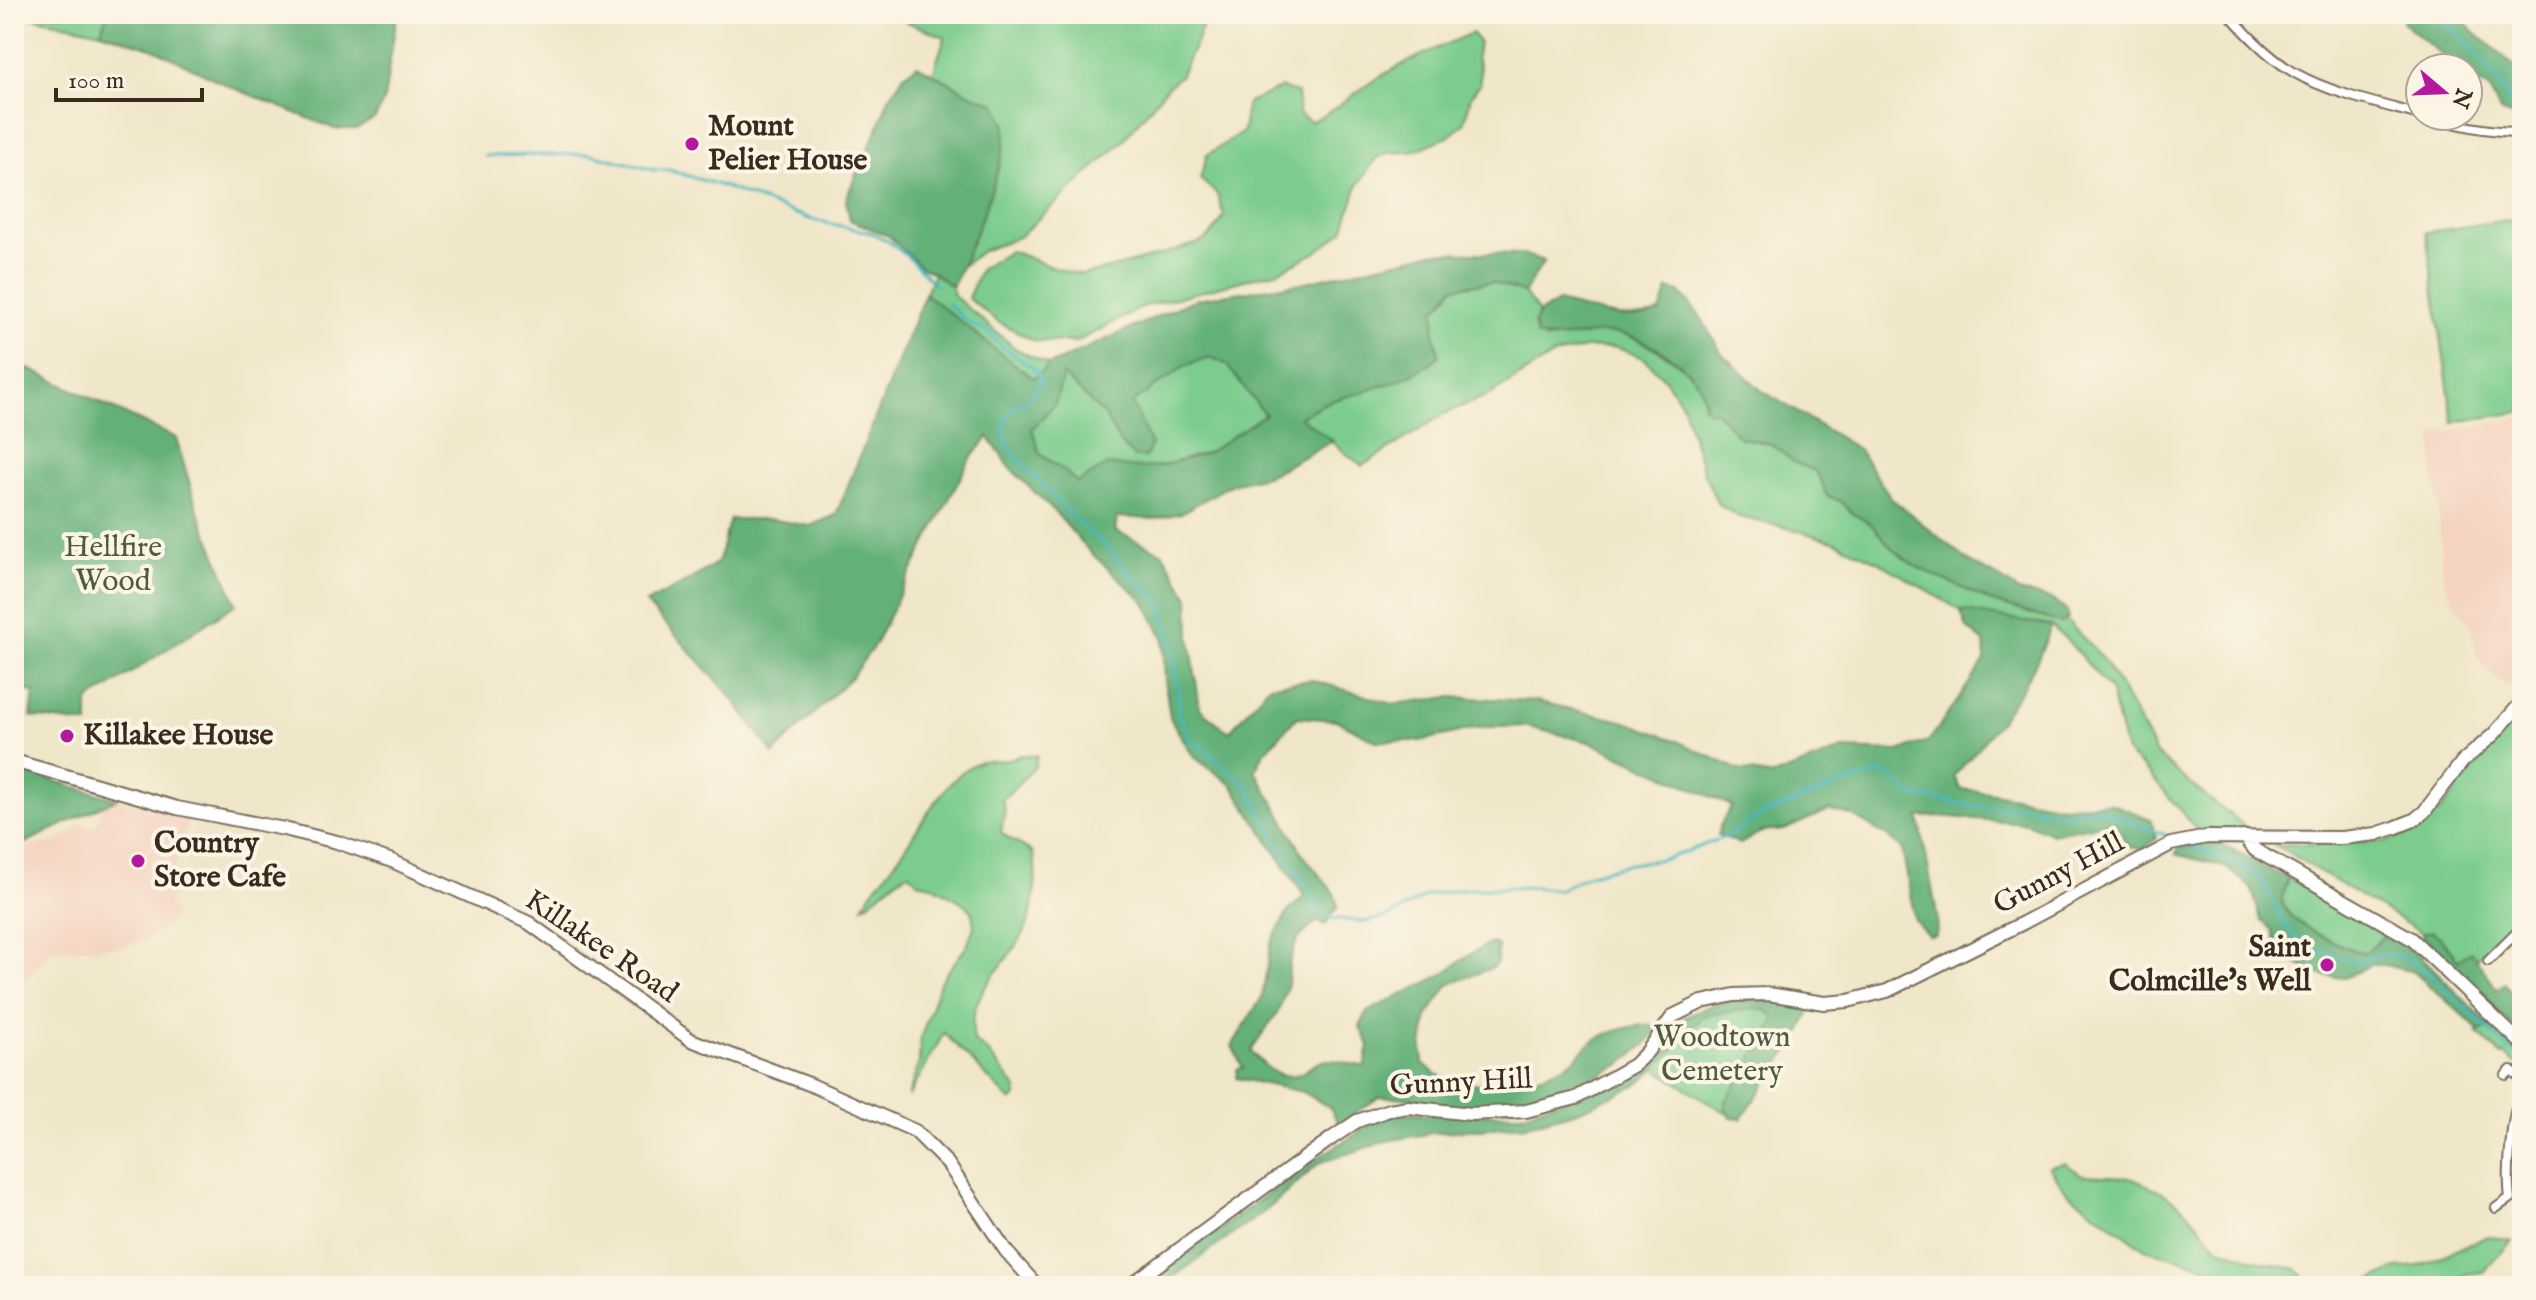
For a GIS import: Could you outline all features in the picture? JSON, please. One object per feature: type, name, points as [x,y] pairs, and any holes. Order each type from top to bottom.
[{"type":"street","points":[[2229,14],[2255,42],[2296,74],[2361,99],[2404,110]]},
{"type":"street","points":[[2484,129],[2522,132]]},
{"type":"street","name":"Gunny Hill","points":[[1129,1286],[1344,1130],[1373,1114],[1408,1107],[1471,1114],[1526,1111],[1576,1098],[1634,1065],[1673,1016],[1702,1002],[1734,995],[1768,994],[1824,1003],[1848,1001],[1887,991],[2171,844],[2207,837],[2342,838],[2376,834],[2414,820],[2430,805],[2462,762],[2494,734],[2522,702]]},
{"type":"street","name":"Killakee Road","points":[[14,761],[177,808],[337,842],[392,861],[529,923],[691,1040],[809,1084],[915,1131],[948,1164],[1006,1251],[1037,1286]]},
{"type":"street","points":[[2250,837],[2255,850],[2412,939],[2522,1044]]},
{"type":"street","points":[[2488,961],[2522,927]]},
{"type":"street","points":[[2506,1075],[2511,1070],[2522,1079]]},
{"type":"street","points":[[2496,1208],[2510,1198],[2508,1184],[2516,1102],[2522,1095]]},
{"type":"shaded area","points":[[2522,418],[2522,685],[2518,688],[2499,681],[2477,657],[2471,626],[2453,601],[2443,578],[2438,498],[2433,474],[2433,434]]},
{"type":"shaded area","points":[[108,796],[189,818],[172,879],[169,903],[175,916],[154,936],[123,947],[52,949],[14,993],[14,848],[57,842],[80,824],[95,828]]},
{"type":"green space","points":[[19,14],[107,14],[101,32]]},
{"type":"green space","points":[[107,14],[397,14],[384,100],[375,118],[356,129],[335,129],[231,87],[154,49],[101,32]]},
{"type":"green space","points":[[887,14],[1207,14],[1180,76],[1167,87],[1122,142],[1019,237],[982,251],[962,266],[1000,159],[1005,124],[995,103],[972,95],[933,73],[945,37]]},
{"type":"green space","points":[[2402,14],[2454,14],[2520,71],[2522,119],[2500,111],[2490,90],[2484,86],[2484,52],[2438,52],[2403,23]]},
{"type":"green space","points":[[1472,33],[1479,42],[1476,57],[1480,84],[1471,96],[1464,124],[1448,137],[1411,152],[1388,153],[1376,158],[1358,185],[1343,231],[1315,253],[1279,271],[1145,306],[1076,342],[1035,341],[998,322],[968,298],[981,269],[1010,251],[1080,274],[1142,260],[1205,240],[1224,216],[1217,194],[1200,179],[1207,155],[1243,132],[1247,103],[1280,88],[1297,93],[1299,114],[1311,122],[1389,72]]},
{"type":"green space","points":[[917,65],[972,95],[995,103],[1005,126],[994,183],[952,287],[922,268],[889,236],[850,220],[846,200],[888,100],[904,75]]},
{"type":"green space","points":[[2522,218],[2522,412],[2453,422],[2426,232]]},
{"type":"green space","points":[[1436,252],[1522,254],[1544,261],[1524,293],[1492,282],[1454,287],[1435,310],[1434,334],[1439,356],[1401,379],[1328,402],[1300,417],[1333,441],[1269,475],[1232,484],[1181,513],[1154,519],[1117,517],[1115,531],[1163,553],[1189,598],[1190,638],[1200,709],[1229,732],[1270,685],[1312,680],[1393,704],[1450,697],[1536,701],[1626,722],[1677,741],[1739,770],[1774,776],[1843,749],[1898,751],[1929,741],[1985,660],[1984,642],[1967,628],[1960,610],[2051,626],[2023,687],[1954,776],[1960,789],[2062,806],[2110,803],[2151,819],[2156,839],[2144,849],[2127,847],[2120,830],[2109,822],[2052,834],[2027,823],[1919,817],[1938,921],[1936,935],[1929,936],[1915,921],[1902,848],[1851,815],[1829,810],[1784,830],[1761,832],[1740,844],[1718,835],[1732,806],[1590,742],[1524,726],[1476,728],[1420,741],[1376,741],[1336,720],[1297,717],[1264,753],[1255,770],[1304,856],[1334,893],[1338,906],[1325,925],[1317,921],[1297,940],[1279,1010],[1251,1051],[1262,1063],[1281,1075],[1289,1076],[1328,1060],[1365,1066],[1369,1045],[1360,1027],[1367,1012],[1440,976],[1491,943],[1498,945],[1497,963],[1492,968],[1449,984],[1427,1017],[1422,1047],[1423,1064],[1438,1075],[1469,1083],[1523,1080],[1570,1062],[1593,1041],[1607,1034],[1635,1026],[1658,1026],[1647,1043],[1620,1065],[1569,1090],[1537,1101],[1509,1108],[1453,1106],[1413,1098],[1380,1097],[1339,1123],[1330,1108],[1303,1092],[1236,1078],[1237,1069],[1243,1068],[1232,1046],[1262,997],[1271,943],[1287,913],[1304,896],[1232,785],[1193,756],[1170,718],[1163,637],[1145,602],[1091,553],[1012,470],[988,437],[969,461],[876,643],[852,676],[773,754],[731,696],[646,603],[718,562],[730,519],[769,519],[810,526],[836,515],[925,294],[1034,378],[1049,365],[1196,299],[1302,283]],"holes":[[[1211,357],[1226,364],[1265,414],[1209,452],[1162,466],[1107,465],[1077,483],[1040,454],[1032,429],[1055,404],[1063,375],[1105,416],[1120,443],[1134,457],[1146,457],[1151,445],[1132,403],[1186,365]]]},
{"type":"green space","points":[[934,273],[952,287],[954,296],[1016,349],[1049,365],[1034,379],[1006,359],[925,294]]},
{"type":"green space","points":[[1492,282],[1524,293],[1539,313],[1534,324],[1546,340],[1580,333],[1614,332],[1636,339],[1676,362],[1696,380],[1702,390],[1704,407],[1716,411],[1739,437],[1771,444],[1795,463],[1815,471],[1826,495],[1840,501],[1852,513],[1871,524],[1894,551],[1916,567],[1990,601],[2061,623],[2066,620],[2100,655],[2156,754],[2250,830],[2197,830],[2126,752],[2110,690],[2051,626],[1960,610],[1877,561],[1836,542],[1739,517],[1718,504],[1705,476],[1682,404],[1665,379],[1644,358],[1615,347],[1584,348],[1552,356],[1491,394],[1446,413],[1362,466],[1300,417],[1328,402],[1386,385],[1427,365],[1439,356],[1434,334],[1435,310],[1454,287]]},
{"type":"green space","points":[[1668,289],[1679,292],[1699,314],[1722,354],[1761,390],[1858,449],[1892,499],[1971,563],[2019,591],[2051,599],[2067,611],[2068,618],[2061,623],[1990,601],[1917,567],[1894,551],[1871,524],[1852,513],[1840,501],[1826,495],[1815,471],[1795,463],[1771,444],[1739,437],[1716,411],[1709,412],[1698,383],[1679,363],[1641,340],[1613,333],[1558,338],[1537,336],[1534,324],[1539,313],[1558,302],[1634,317],[1660,312]]},
{"type":"green space","points":[[1211,357],[1226,364],[1265,415],[1209,452],[1162,466],[1107,465],[1077,484],[1040,454],[1032,428],[1055,404],[1063,374],[1105,416],[1120,443],[1151,445],[1131,403],[1186,365]]},
{"type":"green space","name":"Hellfire Wood","points":[[14,362],[176,438],[198,511],[236,604],[88,701],[88,724],[31,717],[34,692],[14,688]]},
{"type":"green space","points":[[2522,714],[2522,918],[2491,951],[2482,952],[2467,971],[2427,936],[2275,845],[2386,841],[2415,831],[2441,810],[2466,771]]},
{"type":"green space","points":[[1022,755],[1037,756],[1035,767],[1002,800],[1005,810],[1001,832],[1033,853],[1034,899],[1027,926],[1011,954],[982,992],[973,1023],[974,1041],[987,1051],[1017,1089],[1016,1097],[1011,1101],[944,1033],[908,1097],[919,1062],[921,1037],[941,980],[967,946],[974,926],[972,911],[932,885],[918,882],[909,873],[863,906],[955,778],[979,762]]},
{"type":"green space","points":[[14,769],[116,799],[21,845],[14,843]]},
{"type":"green space","points":[[2208,842],[2229,848],[2287,877],[2282,898],[2286,910],[2317,934],[2365,953],[2387,933],[2408,943],[2490,1026],[2477,1032],[2477,1028],[2414,972],[2370,965],[2345,978],[2324,976],[2293,962],[2276,946],[2272,930],[2261,920],[2251,887],[2225,867],[2176,854],[2179,846]]},
{"type":"green space","points":[[2287,877],[2387,933],[2365,953],[2317,934],[2286,910],[2282,898]]},
{"type":"green space","points":[[2432,931],[2458,960],[2471,952],[2497,989],[2505,983],[2513,997],[2522,1004],[2522,1034],[2422,937],[2422,933]]},
{"type":"green space","points":[[1780,999],[1811,1009],[1800,1034],[1741,1119],[1731,1118],[1725,1108],[1726,1101],[1774,1023],[1774,1016],[1755,1008],[1703,1016],[1655,1069],[1635,1086],[1578,1111],[1527,1125],[1432,1133],[1387,1141],[1319,1163],[1268,1209],[1161,1286],[1142,1286],[1315,1159],[1379,1120],[1398,1114],[1418,1113],[1522,1114],[1629,1075],[1645,1063],[1683,1018],[1707,1007],[1733,1000]]},
{"type":"green space","name":"Woodtown Cemetery","points":[[1758,1006],[1805,1014],[1734,1118],[1646,1063],[1705,1008]]},
{"type":"green space","points":[[2490,1026],[2522,1054],[2522,1069],[2504,1054],[2502,1056],[2477,1032]]},
{"type":"green space","points":[[2065,1163],[2082,1175],[2128,1177],[2161,1191],[2189,1213],[2217,1247],[2265,1263],[2297,1269],[2311,1286],[2273,1286],[2145,1249],[2067,1192],[2049,1167]]},
{"type":"green space","points":[[2488,1236],[2512,1241],[2483,1272],[2466,1274],[2452,1284],[2360,1286],[2396,1268],[2419,1266]]},
{"type":"waterway","points":[[2439,14],[2497,78],[2513,110],[2522,113]]},
{"type":"waterway","points":[[485,156],[591,154],[654,170],[669,170],[810,219],[872,233],[908,257],[935,285]]},
{"type":"waterway","points":[[947,303],[966,321],[987,331],[1000,345],[1036,370],[1041,382],[1030,397],[1007,416],[1004,427],[1006,442],[1016,457],[1076,520],[1160,601],[1170,634],[1179,713],[1189,737],[1246,784],[1285,855],[1314,896],[1315,908],[1330,918],[1367,922],[1392,915],[1428,895],[1464,889],[1535,887],[1558,890],[1587,875],[1669,858],[1728,836],[1761,815],[1844,783],[1885,772],[1910,795],[1988,808],[2026,806],[2060,814],[2096,809],[2173,838]]},
{"type":"waterway","points":[[2191,846],[2238,865],[2259,878],[2285,925],[2307,944],[2355,963],[2379,954],[2408,958],[2432,976],[2522,1061]]},
{"type":"place","name":"Mount Pelier House","points":[[692,144]]},
{"type":"place","name":"Killakee House","points":[[67,736]]},
{"type":"place","name":"Country Store Cafe","points":[[138,861]]},
{"type":"place","name":"Saint Colmcille's Well","points":[[2327,965]]}]
